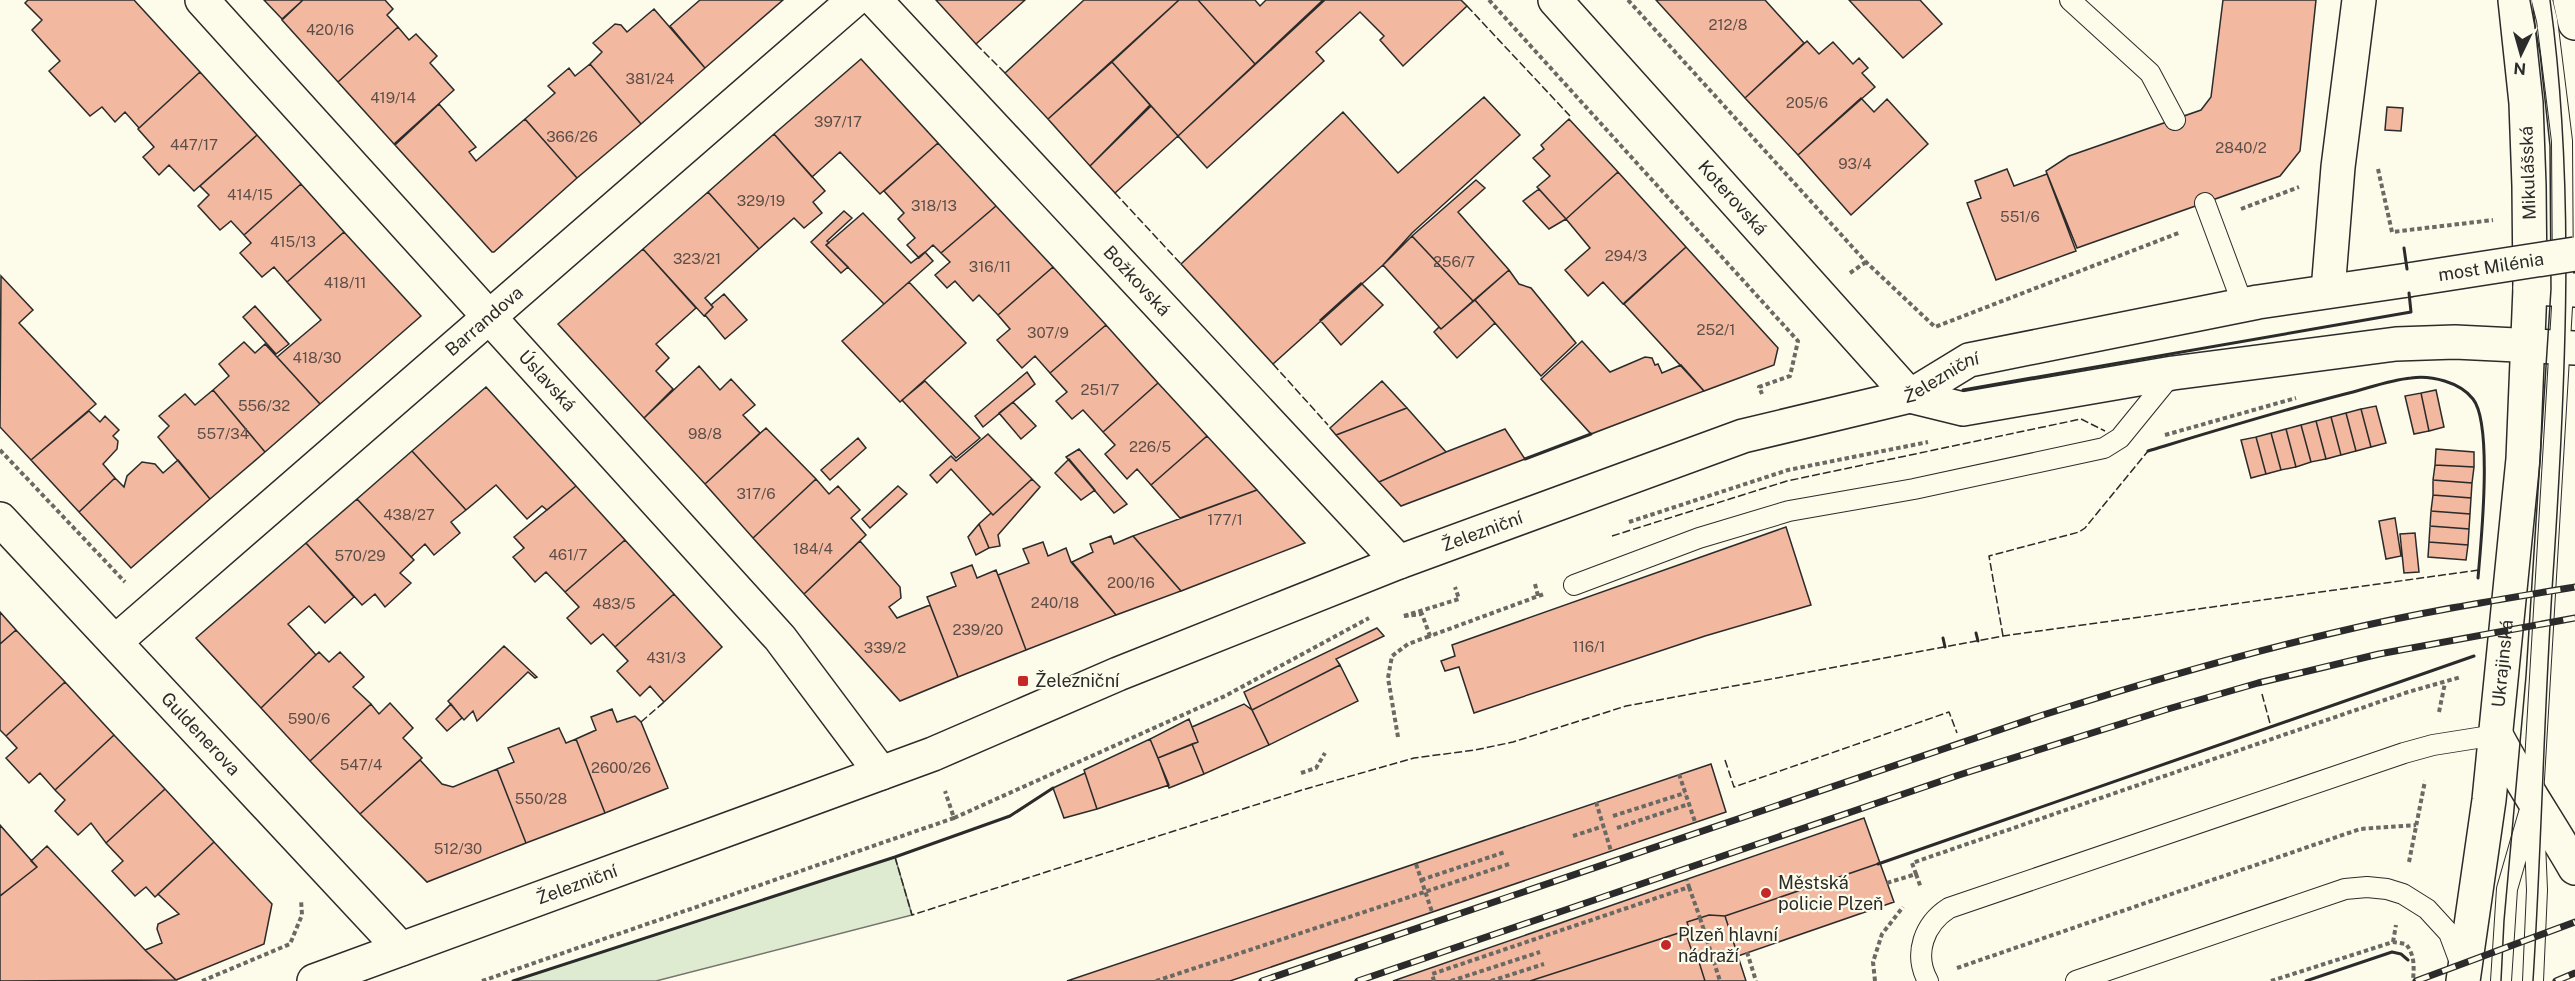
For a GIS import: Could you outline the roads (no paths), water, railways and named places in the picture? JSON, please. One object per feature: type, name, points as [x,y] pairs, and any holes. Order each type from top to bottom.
[{"type":"main road","name":"Úslavská","points":[[202,0],[780,638],[882,772]]},
{"type":"main road","name":"Barrandova","points":[[115,642],[854,0]]},
{"type":"main road","name":"Božkovská","points":[[875,0],[1399,561]]},
{"type":"main road","name":"Koterovská","points":[[1555,0],[1910,396]]},
{"type":"main road","points":[[2328,291],[2338,167],[2359,0]]},
{"type":"main road","name":"Mikulášská","points":[[2515,0],[2526,114],[2530,288],[2554,347]]},
{"type":"main road","points":[[2570,0],[2575,23]]},
{"type":"main road","name":"most Milénia","points":[[2408,279],[2575,254]]},
{"type":"main road","name":"Železniční","points":[[314,981],[933,754],[1118,674],[1399,561],[1743,436],[1910,396],[1969,360],[2243,305],[2408,279]]},
{"type":"main road","points":[[2530,288],[2569,290]]},
{"type":"main road","points":[[1910,396],[1963,409],[2174,373],[2396,344],[2455,342],[2554,347]]},
{"type":"main road","name":"Ukrajinská","points":[[2463,976],[2489,800],[2523,459],[2554,347]]},
{"type":"main road","name":"Guldenerova","points":[[0,519],[401,949]]},
{"type":"main road","points":[[2496,735],[2518,777],[2533,796],[2575,868]]},
{"type":"lane","points":[[2070,0],[2150,73],[2175,120]]},
{"type":"lane","name":"Mikulášská","points":[[2542,0],[2547,20],[2562,141],[2569,290],[2554,347]]},
{"type":"lane","points":[[2205,203],[2243,305]]},
{"type":"lane","name":"Ukrajinská","points":[[2533,981],[2537,890],[2533,796],[2554,347]]},
{"type":"lane","points":[[1574,585],[1699,538],[1789,511],[1914,489],[2104,448],[2120,438],[2174,373]]},
{"type":"lane","points":[[1927,979],[1921,962],[1922,941],[1931,923],[1949,908],[2404,753],[2433,745],[2496,735]]},
{"type":"lane","name":"Ukrajinská","points":[[2501,981],[2507,889],[2533,796]]},
{"type":"lane","points":[[2076,981],[2345,889],[2367,887],[2403,894],[2427,909],[2449,933],[2463,976]]},
{"type":"tram line","points":[[2501,981],[2504,921],[2526,676],[2551,289],[2550,146],[2540,53],[2530,0]]},
{"type":"tram line","points":[[2533,981],[2565,351],[2563,139],[2550,0]]},
{"type":"railway","points":[[1262,981],[2043,715],[2153,681],[2263,650],[2367,625],[2575,587]]},
{"type":"railway","points":[[1358,981],[1959,775],[2168,709],[2258,683],[2379,654],[2575,618]]},
{"type":"railway","points":[[2416,981],[2575,922]]},
{"type":"railway","points":[[2556,981],[2575,973]]},
{"type":"place","name":"Železniční","points":[[1023,681]]},
{"type":"place","name":"Městská policie Plzeň","points":[[1766,893]]},
{"type":"place","name":"Plzeň hlavní nádraží","points":[[1666,945]]}]
